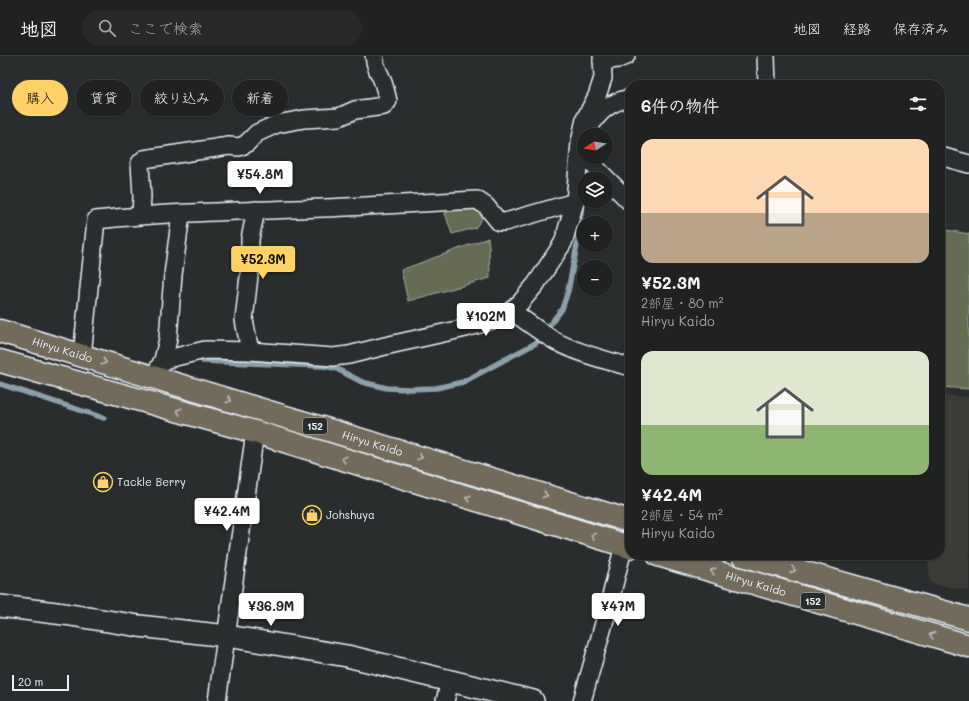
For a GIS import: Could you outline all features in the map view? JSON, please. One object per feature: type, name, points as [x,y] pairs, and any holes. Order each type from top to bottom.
[{"type":"highway","name":"Hiryu Kaido","points":[[0,331],[82,356],[159,369],[625,519]]},
{"type":"highway","name":"152","points":[[0,361],[255,432],[625,545]]},
{"type":"highway","name":"Hiryu Kaido","points":[[675,560],[969,646]]},
{"type":"highway","name":"152","points":[[759,560],[969,620]]},
{"type":"street","points":[[141,215],[142,196],[140,163],[144,159],[229,146],[238,147],[246,144],[257,133],[277,124],[304,119],[339,117],[355,110],[384,106],[388,101],[382,81],[375,68],[374,56]]},
{"type":"street","points":[[584,128],[585,119],[597,96],[603,78],[602,59],[618,59],[626,56]]},
{"type":"street","points":[[766,56],[767,80]]},
{"type":"street","points":[[591,128],[596,117],[608,106],[625,100]]},
{"type":"street","points":[[945,157],[969,164]]},
{"type":"street","points":[[159,369],[205,350],[250,351],[333,357],[349,355],[466,328],[503,317],[520,303],[536,284],[563,244],[575,202],[580,164]]},
{"type":"street","points":[[598,164],[625,196]]},
{"type":"street","points":[[82,356],[96,220],[141,215],[477,200],[486,206],[499,222],[505,222],[575,202]]},
{"type":"street","points":[[250,351],[244,320],[250,267],[250,239],[256,210]]},
{"type":"street","points":[[159,369],[168,339],[173,274],[181,214]]},
{"type":"street","points":[[512,311],[543,333],[576,350],[625,365]]},
{"type":"street","points":[[217,701],[255,432]]},
{"type":"street","points":[[582,701],[625,553]]},
{"type":"street","points":[[0,606],[139,626],[227,636],[347,656],[533,701]]},
{"type":"street","points":[[445,701],[450,681]]},
{"type":"shaded area","points":[[945,395],[969,397],[969,591],[931,583],[928,560],[945,560]]},
{"type":"green space","points":[[464,207],[478,208],[482,219],[475,228],[452,234],[445,213]]},
{"type":"green space","points":[[945,230],[969,234],[969,389],[945,387]]},
{"type":"green space","points":[[488,238],[490,278],[408,301],[401,270]]},
{"type":"waterway","points":[[203,361],[323,366],[335,368],[362,382],[387,388],[436,388],[463,382],[536,343],[562,309],[568,291],[577,245],[582,208]]},
{"type":"waterway","points":[[0,384],[104,418]]},
{"type":"place","name":"Tackle Berry","points":[[103,482]]},
{"type":"place","name":"Johshuya","points":[[312,515]]}]
